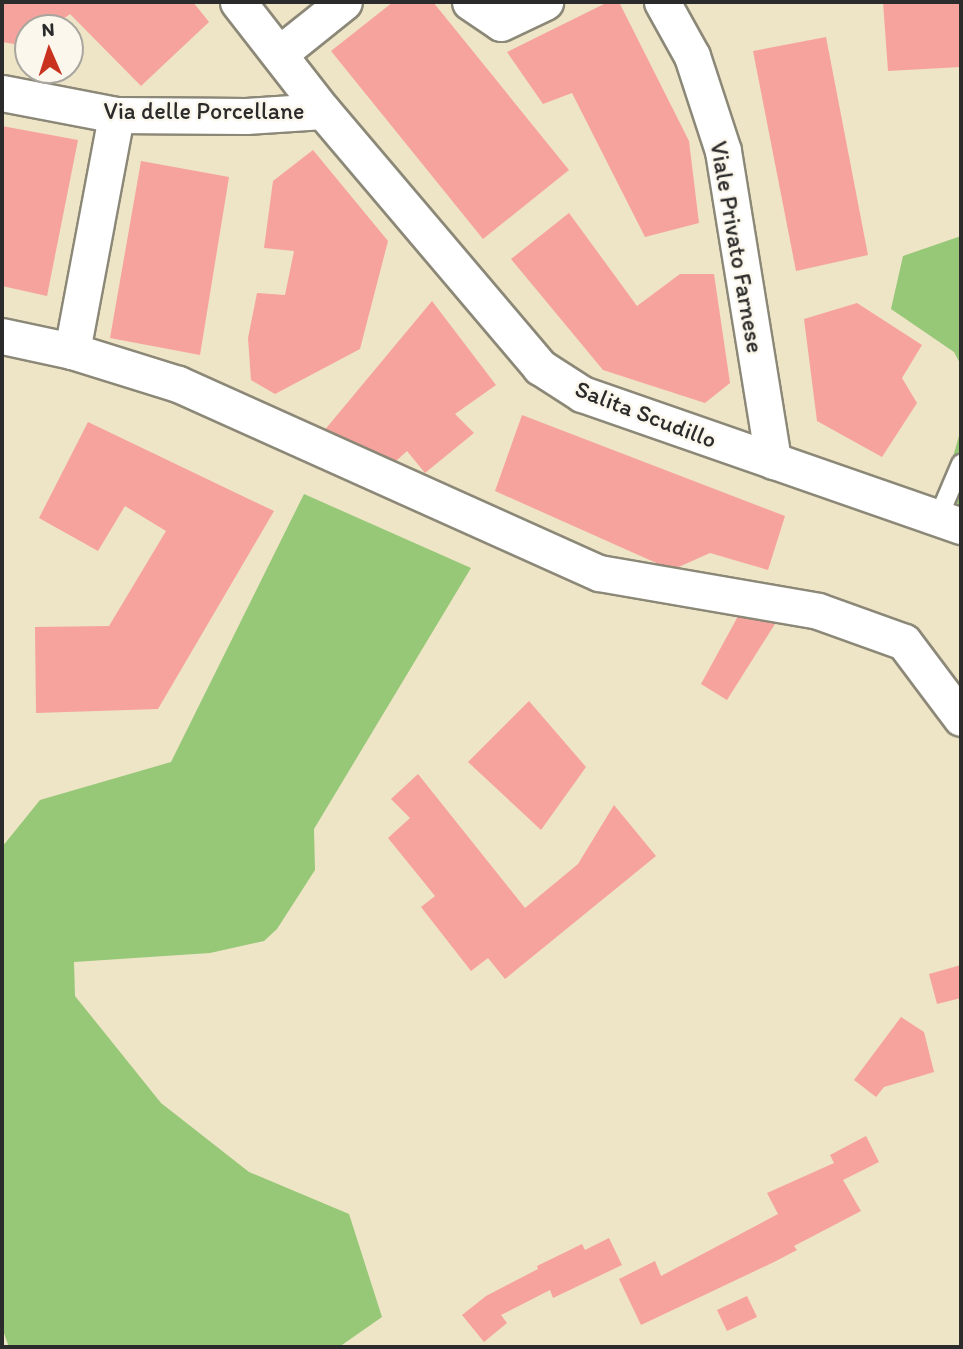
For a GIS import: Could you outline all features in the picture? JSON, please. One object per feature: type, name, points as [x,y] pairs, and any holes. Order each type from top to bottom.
[{"type":"street","name":"Salita Scudillo","points":[[238,2],[323,111],[540,367],[582,394],[950,522]]},
{"type":"street","points":[[278,54],[344,2]]},
{"type":"street","points":[[470,2],[501,23],[545,2]]},
{"type":"street","name":"Viale Privato Farnese","points":[[662,2],[691,56],[723,152],[773,461]]},
{"type":"street","name":"Via delle Porcellane","points":[[2,93],[116,115],[246,116],[323,111]]},
{"type":"street","points":[[72,351],[116,115]]},
{"type":"street","points":[[2,336],[72,351],[178,384],[306,444],[599,573],[818,611],[904,642],[961,718]]},
{"type":"street","points":[[718,441],[763,397]]},
{"type":"lane","points":[[950,522],[961,464]]},
{"type":"green space","points":[[961,236],[961,365],[954,352],[891,309],[903,256]]},
{"type":"green space","points":[[961,429],[961,511],[946,481]]},
{"type":"green space","points":[[304,494],[471,568],[314,829],[315,870],[277,929],[264,941],[210,953],[74,962],[75,996],[161,1103],[249,1172],[349,1214],[382,1317],[339,1347],[9,1347],[2,1328],[2,847],[40,800],[171,762]]},
{"type":"building","points":[[2,2],[193,2],[209,22],[141,86],[84,28],[84,14],[14,14],[14,44],[2,42]]},
{"type":"building","points":[[393,2],[433,2],[569,170],[483,239],[331,51]]},
{"type":"building","points":[[608,2],[619,2],[689,141],[699,223],[645,237],[572,93],[543,104],[507,52]]},
{"type":"building","points":[[883,2],[961,2],[961,67],[888,71]]},
{"type":"building","points":[[826,37],[868,255],[796,271],[753,51]]},
{"type":"building","points":[[2,126],[78,140],[47,296],[2,286]]},
{"type":"building","points":[[313,150],[388,241],[360,349],[275,394],[251,380],[248,338],[257,293],[285,295],[294,251],[264,248],[273,181]]},
{"type":"building","points":[[141,161],[229,177],[200,355],[110,338]]},
{"type":"building","points":[[569,213],[637,306],[680,274],[714,274],[730,383],[705,403],[603,370],[511,259]]},
{"type":"building","points":[[432,301],[496,385],[455,414],[474,433],[425,473],[407,451],[396,461],[323,432]]},
{"type":"building","points":[[857,303],[922,345],[902,378],[917,403],[882,457],[817,421],[804,319]]},
{"type":"building","points":[[522,415],[785,516],[768,570],[710,553],[672,570],[495,491]]},
{"type":"building","points":[[88,422],[274,511],[158,709],[36,713],[35,627],[109,626],[166,531],[125,506],[98,551],[39,518]]},
{"type":"building","points":[[743,607],[780,616],[727,700],[701,684]]},
{"type":"building","points":[[529,701],[586,767],[541,830],[468,762]]},
{"type":"building","points":[[418,774],[525,908],[578,864],[614,805],[656,856],[505,979],[488,958],[471,971],[421,907],[435,896],[388,838],[410,818],[391,799]]},
{"type":"building","points":[[961,965],[961,998],[937,1004],[929,974]]},
{"type":"building","points":[[901,1017],[924,1032],[934,1072],[884,1087],[876,1097],[854,1080]]},
{"type":"building","points":[[866,1136],[879,1162],[843,1180],[861,1211],[794,1246],[797,1250],[774,1262],[641,1325],[619,1279],[655,1261],[661,1276],[778,1214],[767,1193],[834,1163],[830,1155]]},
{"type":"building","points":[[609,1238],[622,1265],[553,1298],[550,1290],[501,1315],[507,1323],[484,1342],[462,1315],[486,1296],[538,1269],[537,1266],[582,1244],[585,1250]]},
{"type":"building","points":[[747,1296],[757,1317],[727,1331],[717,1310]]}]
